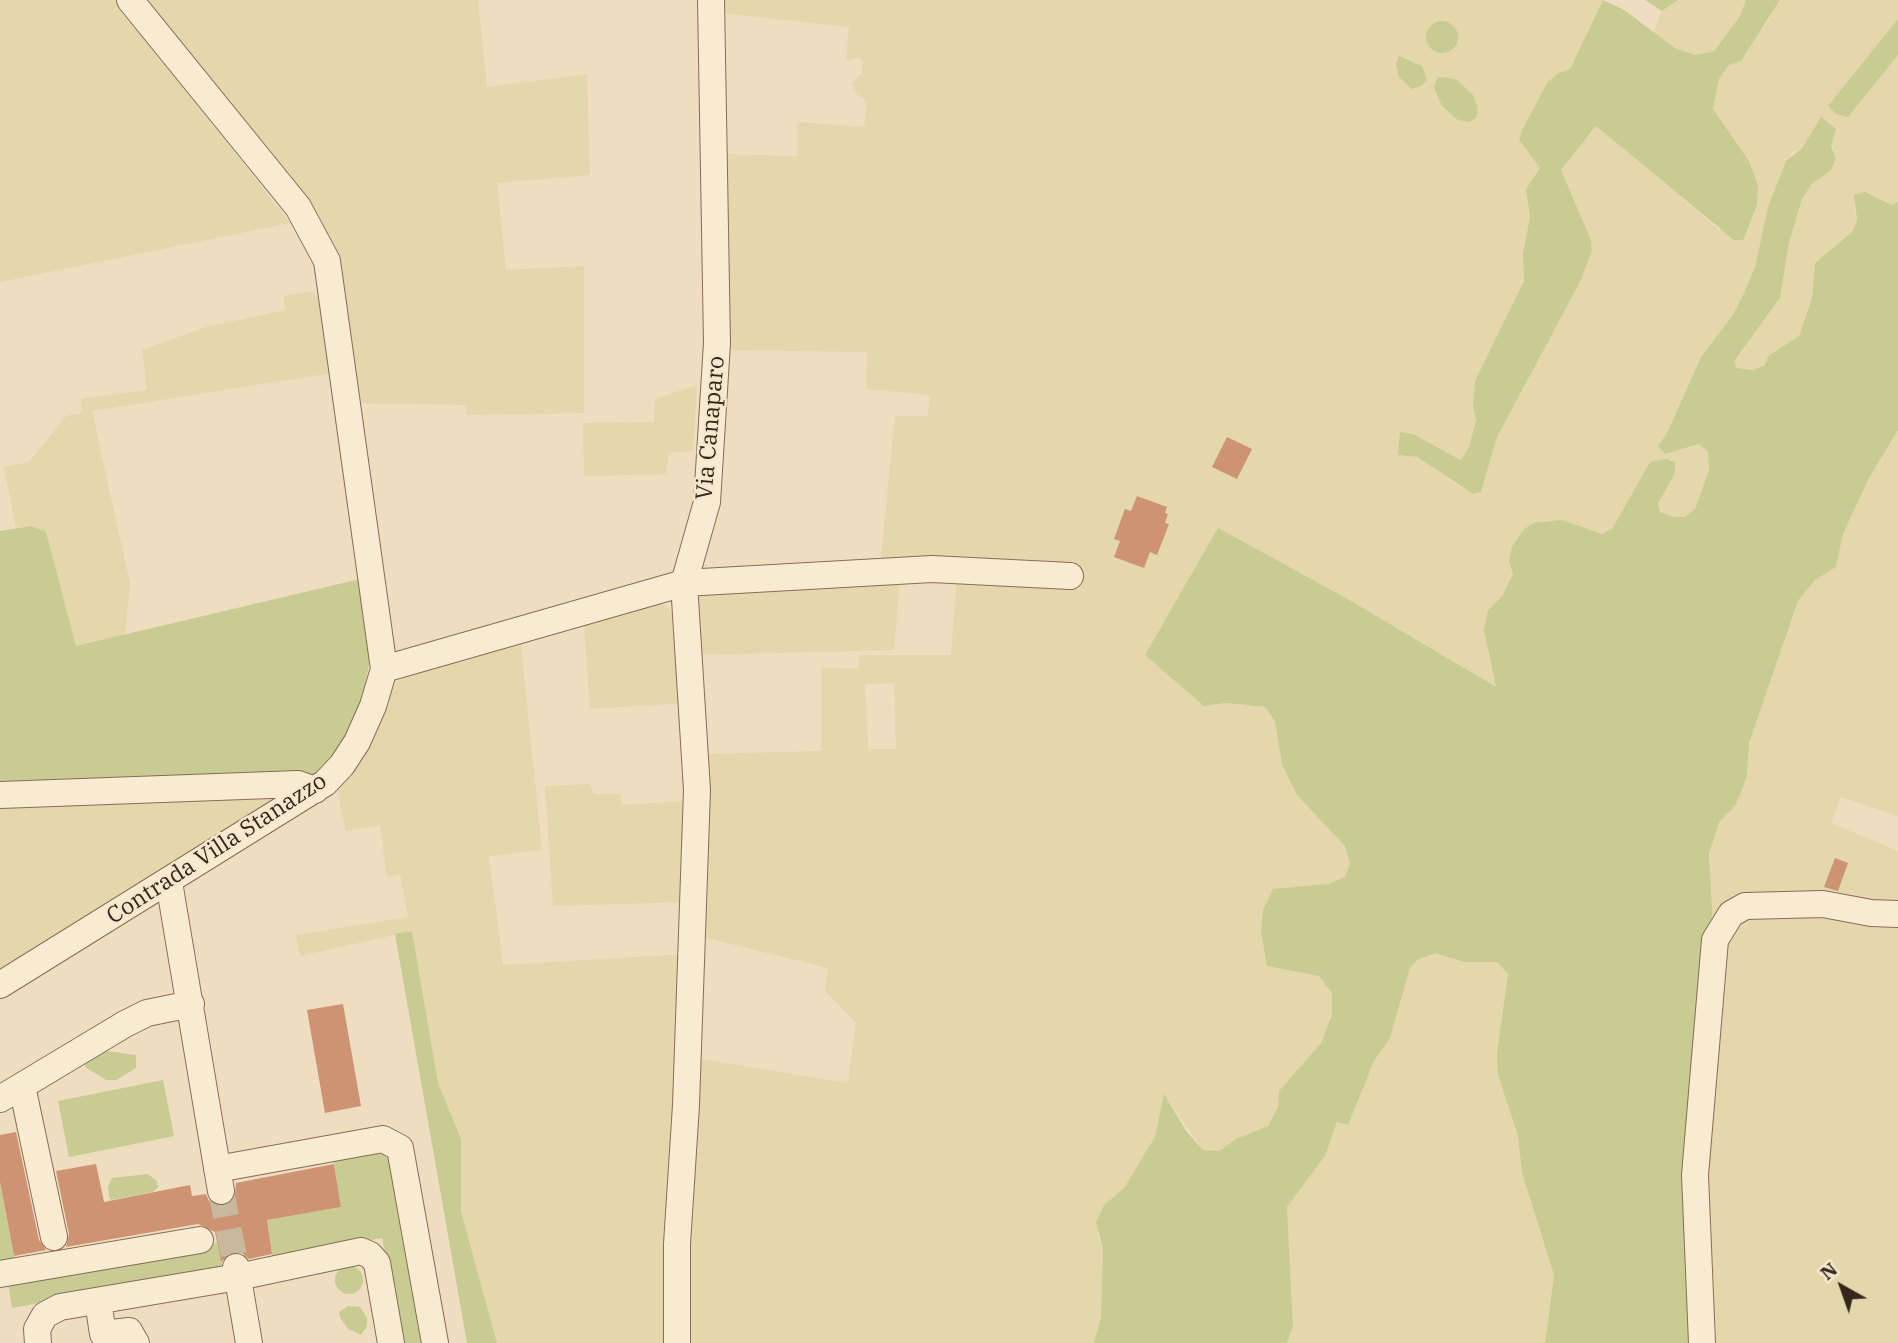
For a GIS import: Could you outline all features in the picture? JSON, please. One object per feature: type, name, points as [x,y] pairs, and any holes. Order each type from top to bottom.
[{"type":"street","points":[[130,0],[298,207],[327,261],[384,669],[684,583],[932,569],[1070,576]]},
{"type":"street","name":"Via Canaparo","points":[[677,1343],[677,1244],[686,1105],[697,790],[684,583],[706,502],[718,343],[711,0]]},
{"type":"street","name":"Contrada Villa Stanazzo","points":[[0,985],[315,790],[342,765],[357,742],[373,706],[384,669]]},
{"type":"street","points":[[0,795],[298,784],[315,790]]},
{"type":"street","points":[[169,882],[219,1180],[383,1139],[400,1148],[435,1343]]},
{"type":"street","points":[[1702,1343],[1695,1175],[1714,940],[1731,914],[1745,906],[1814,904],[1871,913],[1898,914]]},
{"type":"street","points":[[54,1237],[11,1093],[147,1013],[191,1004]]},
{"type":"street","points":[[0,1274],[200,1240]]},
{"type":"street","points":[[38,1343],[37,1329],[45,1315],[61,1307],[237,1272],[361,1251],[370,1255],[377,1263],[391,1343]]},
{"type":"street","points":[[237,1272],[249,1343]]},
{"type":"street","points":[[98,1301],[103,1334],[129,1331],[136,1343]]},
{"type":"shaded area","points":[[0,0],[116,0],[290,223],[0,282]]},
{"type":"shaded area","points":[[140,0],[478,0],[487,87],[587,74],[590,175],[497,183],[506,270],[584,266],[584,413],[467,415],[465,405],[354,403],[335,268]]},
{"type":"shaded area","points":[[719,0],[1603,0],[1570,69],[1558,73],[1547,83],[1519,140],[1540,168],[1526,189],[1530,217],[1523,253],[1524,281],[1475,381],[1473,406],[1476,420],[1469,447],[1462,460],[1413,434],[1398,455],[1417,457],[1461,488],[1481,492],[1497,437],[1580,282],[1592,251],[1591,240],[1561,170],[1597,126],[1720,230],[1749,161],[1713,109],[1719,79],[1729,65],[1764,27],[1780,0],[1898,0],[1898,19],[1829,106],[1880,74],[1898,55],[1898,202],[1892,205],[1872,195],[1854,207],[1857,220],[1852,232],[1815,263],[1812,298],[1799,336],[1768,356],[1766,364],[1753,370],[1736,368],[1735,361],[1780,298],[1789,243],[1802,199],[1811,185],[1831,170],[1836,158],[1833,148],[1811,132],[1802,148],[1792,152],[1768,207],[1755,267],[1743,295],[1732,316],[1701,357],[1667,433],[1658,446],[1665,454],[1699,444],[1708,452],[1709,470],[1695,509],[1685,517],[1674,517],[1660,512],[1658,504],[1665,489],[1650,462],[1612,530],[1602,535],[1562,520],[1509,562],[1513,574],[1502,596],[1488,610],[1488,653],[1496,688],[1346,598],[1218,529],[1204,706],[1226,703],[1265,707],[1275,721],[1282,766],[1297,795],[1345,846],[1350,864],[1345,877],[1328,884],[1307,887],[1267,966],[1319,976],[1332,993],[1332,1015],[1321,1043],[1279,1091],[1278,1107],[1268,1126],[1236,1139],[1218,1151],[1203,1150],[1164,1095],[1155,1137],[1124,1188],[1104,1205],[1097,1235],[1103,1249],[1101,1317],[1094,1343],[681,1343],[695,1058],[848,1083],[856,1023],[825,991],[828,968],[702,937],[702,754],[821,751],[821,668],[858,669],[859,655],[951,655],[957,575],[1023,577],[1080,589],[1082,574],[880,569],[895,416],[928,416],[930,395],[866,389],[867,352],[726,350],[719,154],[797,156],[798,122],[864,127],[867,109],[864,98],[857,95],[852,83],[861,74],[863,62],[859,57],[846,61],[849,27],[719,13]],"holes":[[[894,683],[896,749],[868,749],[865,684]]]},
{"type":"shaded area","points":[[1678,0],[1746,0],[1740,16],[1713,51],[1696,55],[1675,48],[1653,33],[1662,11]]},
{"type":"shaded area","points":[[311,291],[320,299],[332,373],[92,411],[130,584],[125,635],[76,646],[46,533],[31,526],[16,528],[4,467],[29,462],[66,416],[82,413],[81,399],[147,390],[142,350],[206,327],[285,310],[284,296]]},
{"type":"shaded area","points":[[697,385],[693,451],[669,453],[666,474],[584,476],[583,423],[654,422],[655,399]]},
{"type":"shaded area","points":[[1898,430],[1898,816],[1841,797],[1831,823],[1898,851],[1898,911],[1801,899],[1713,929],[1708,875],[1712,841],[1719,822],[1735,806],[1742,790],[1747,775],[1749,743],[1798,601],[1815,580],[1836,567],[1843,534],[1869,478]]},
{"type":"shaded area","points":[[900,577],[894,650],[698,655],[696,590]]},
{"type":"shaded area","points":[[662,604],[679,617],[686,703],[590,709],[584,623]]},
{"type":"shaded area","points":[[520,636],[542,850],[489,856],[503,965],[685,954],[666,1343],[497,1343],[461,1211],[461,1139],[438,1083],[412,931],[300,956],[296,935],[408,917],[400,874],[387,877],[380,825],[346,831],[337,788],[392,689],[413,666]]},
{"type":"shaded area","points":[[590,784],[594,794],[621,794],[622,805],[686,801],[689,902],[553,906],[545,786]]},
{"type":"shaded area","points":[[290,793],[0,975],[0,800]]},
{"type":"shaded area","points":[[1739,914],[1898,918],[1898,1343],[1703,1343],[1714,964]]},
{"type":"shaded area","points":[[1435,953],[1464,962],[1497,962],[1508,974],[1498,1075],[1518,1136],[1522,1173],[1554,1275],[1545,1343],[1287,1343],[1293,1327],[1287,1207],[1325,1156],[1337,1122],[1348,1124],[1374,1061],[1390,1038],[1410,968],[1417,960]]},
{"type":"green space","points":[[1603,0],[1624,10],[1675,48],[1696,55],[1714,51],[1740,16],[1746,0],[1780,0],[1741,61],[1729,65],[1719,79],[1713,109],[1749,161],[1758,186],[1757,205],[1743,240],[1734,240],[1596,126],[1561,170],[1591,240],[1592,251],[1580,282],[1497,437],[1481,492],[1473,494],[1417,457],[1398,455],[1400,432],[1413,434],[1461,460],[1469,447],[1476,420],[1473,406],[1475,381],[1524,281],[1523,253],[1530,217],[1526,189],[1540,168],[1519,140],[1547,83],[1558,73],[1570,69]]},
{"type":"green space","points":[[1645,0],[1678,0],[1662,11]]},
{"type":"green space","points":[[1898,19],[1898,55],[1848,117],[1836,114],[1828,106]]},
{"type":"green space","points":[[1442,21],[1453,26],[1458,37],[1453,48],[1442,53],[1431,48],[1426,37],[1431,26]]},
{"type":"green space","points":[[1399,56],[1422,66],[1427,80],[1421,86],[1412,89],[1399,77],[1396,64]]},
{"type":"green space","points":[[1438,78],[1457,80],[1473,95],[1478,108],[1476,118],[1469,122],[1458,120],[1442,106],[1434,87]]},
{"type":"green space","points":[[1821,117],[1836,129],[1831,146],[1836,158],[1831,170],[1811,185],[1802,199],[1789,243],[1780,298],[1735,360],[1736,368],[1753,370],[1765,365],[1768,356],[1799,336],[1812,298],[1815,263],[1852,232],[1857,220],[1854,195],[1865,192],[1892,205],[1898,202],[1898,430],[1869,478],[1843,534],[1836,567],[1815,580],[1798,601],[1749,743],[1747,775],[1742,790],[1735,806],[1719,822],[1709,854],[1713,929],[1696,1343],[1545,1343],[1554,1275],[1522,1173],[1518,1136],[1498,1075],[1497,1054],[1508,974],[1497,962],[1464,962],[1435,953],[1417,960],[1410,968],[1390,1038],[1374,1061],[1348,1125],[1337,1122],[1325,1156],[1287,1207],[1293,1327],[1287,1343],[1094,1343],[1101,1317],[1103,1249],[1096,1222],[1104,1205],[1124,1188],[1155,1137],[1164,1094],[1186,1131],[1203,1150],[1219,1151],[1236,1139],[1268,1126],[1278,1107],[1279,1091],[1321,1043],[1332,1015],[1332,993],[1319,976],[1267,966],[1261,931],[1263,910],[1273,889],[1328,884],[1345,877],[1350,864],[1345,846],[1297,795],[1282,765],[1275,721],[1265,707],[1226,703],[1204,706],[1145,655],[1218,528],[1346,598],[1496,687],[1484,631],[1488,610],[1502,596],[1513,574],[1509,562],[1512,547],[1524,529],[1534,523],[1562,520],[1602,534],[1612,529],[1650,462],[1667,459],[1675,463],[1675,473],[1658,503],[1660,512],[1674,517],[1685,517],[1695,509],[1709,470],[1708,452],[1699,444],[1665,454],[1658,446],[1667,433],[1701,357],[1732,316],[1743,295],[1755,267],[1768,207],[1786,161],[1802,148]]},
{"type":"green space","points":[[31,526],[46,532],[76,646],[360,579],[370,658],[362,703],[335,756],[316,776],[0,791],[0,531]]},
{"type":"green space","points":[[412,931],[438,1083],[461,1139],[461,1211],[497,1343],[467,1343],[395,934]]},
{"type":"green space","points":[[97,1052],[136,1055],[136,1068],[116,1080],[106,1080],[85,1067],[85,1059]]},
{"type":"green space","points":[[163,1080],[174,1136],[69,1157],[58,1101]]},
{"type":"green space","points":[[387,1146],[429,1343],[401,1343],[382,1238],[273,1260],[267,1220],[341,1207],[333,1156]]},
{"type":"green space","points":[[148,1174],[157,1181],[158,1187],[153,1192],[111,1200],[108,1187],[112,1178]]},
{"type":"green space","points":[[0,1183],[15,1262],[0,1263]]},
{"type":"green space","points":[[217,1243],[223,1270],[12,1308],[8,1282]]},
{"type":"green space","points":[[349,1266],[359,1270],[363,1280],[359,1290],[349,1294],[339,1290],[335,1280],[339,1270]]},
{"type":"green space","points":[[348,1306],[360,1307],[367,1318],[367,1326],[361,1335],[348,1329],[340,1317],[339,1312]]},
{"type":"building","points":[[1227,437],[1252,449],[1237,479],[1212,467]]},
{"type":"building","points":[[1137,496],[1167,507],[1165,523],[1169,524],[1157,555],[1150,552],[1144,568],[1114,557],[1120,541],[1114,539],[1125,509],[1131,511]]},
{"type":"building","points":[[1835,858],[1848,863],[1838,891],[1824,887]]},
{"type":"building","points":[[343,1004],[361,1106],[325,1113],[307,1010]]},
{"type":"building","points":[[16,1132],[39,1240],[46,1250],[14,1256],[0,1182],[0,1135]]},
{"type":"building","points":[[96,1164],[104,1202],[190,1185],[192,1196],[206,1194],[209,1201],[223,1207],[235,1197],[236,1183],[334,1164],[341,1207],[267,1220],[272,1254],[249,1259],[234,1251],[221,1262],[215,1232],[198,1224],[66,1247],[69,1234],[56,1171]]},
{"type":"tunnel","points":[[221,1191],[236,1267]]}]
